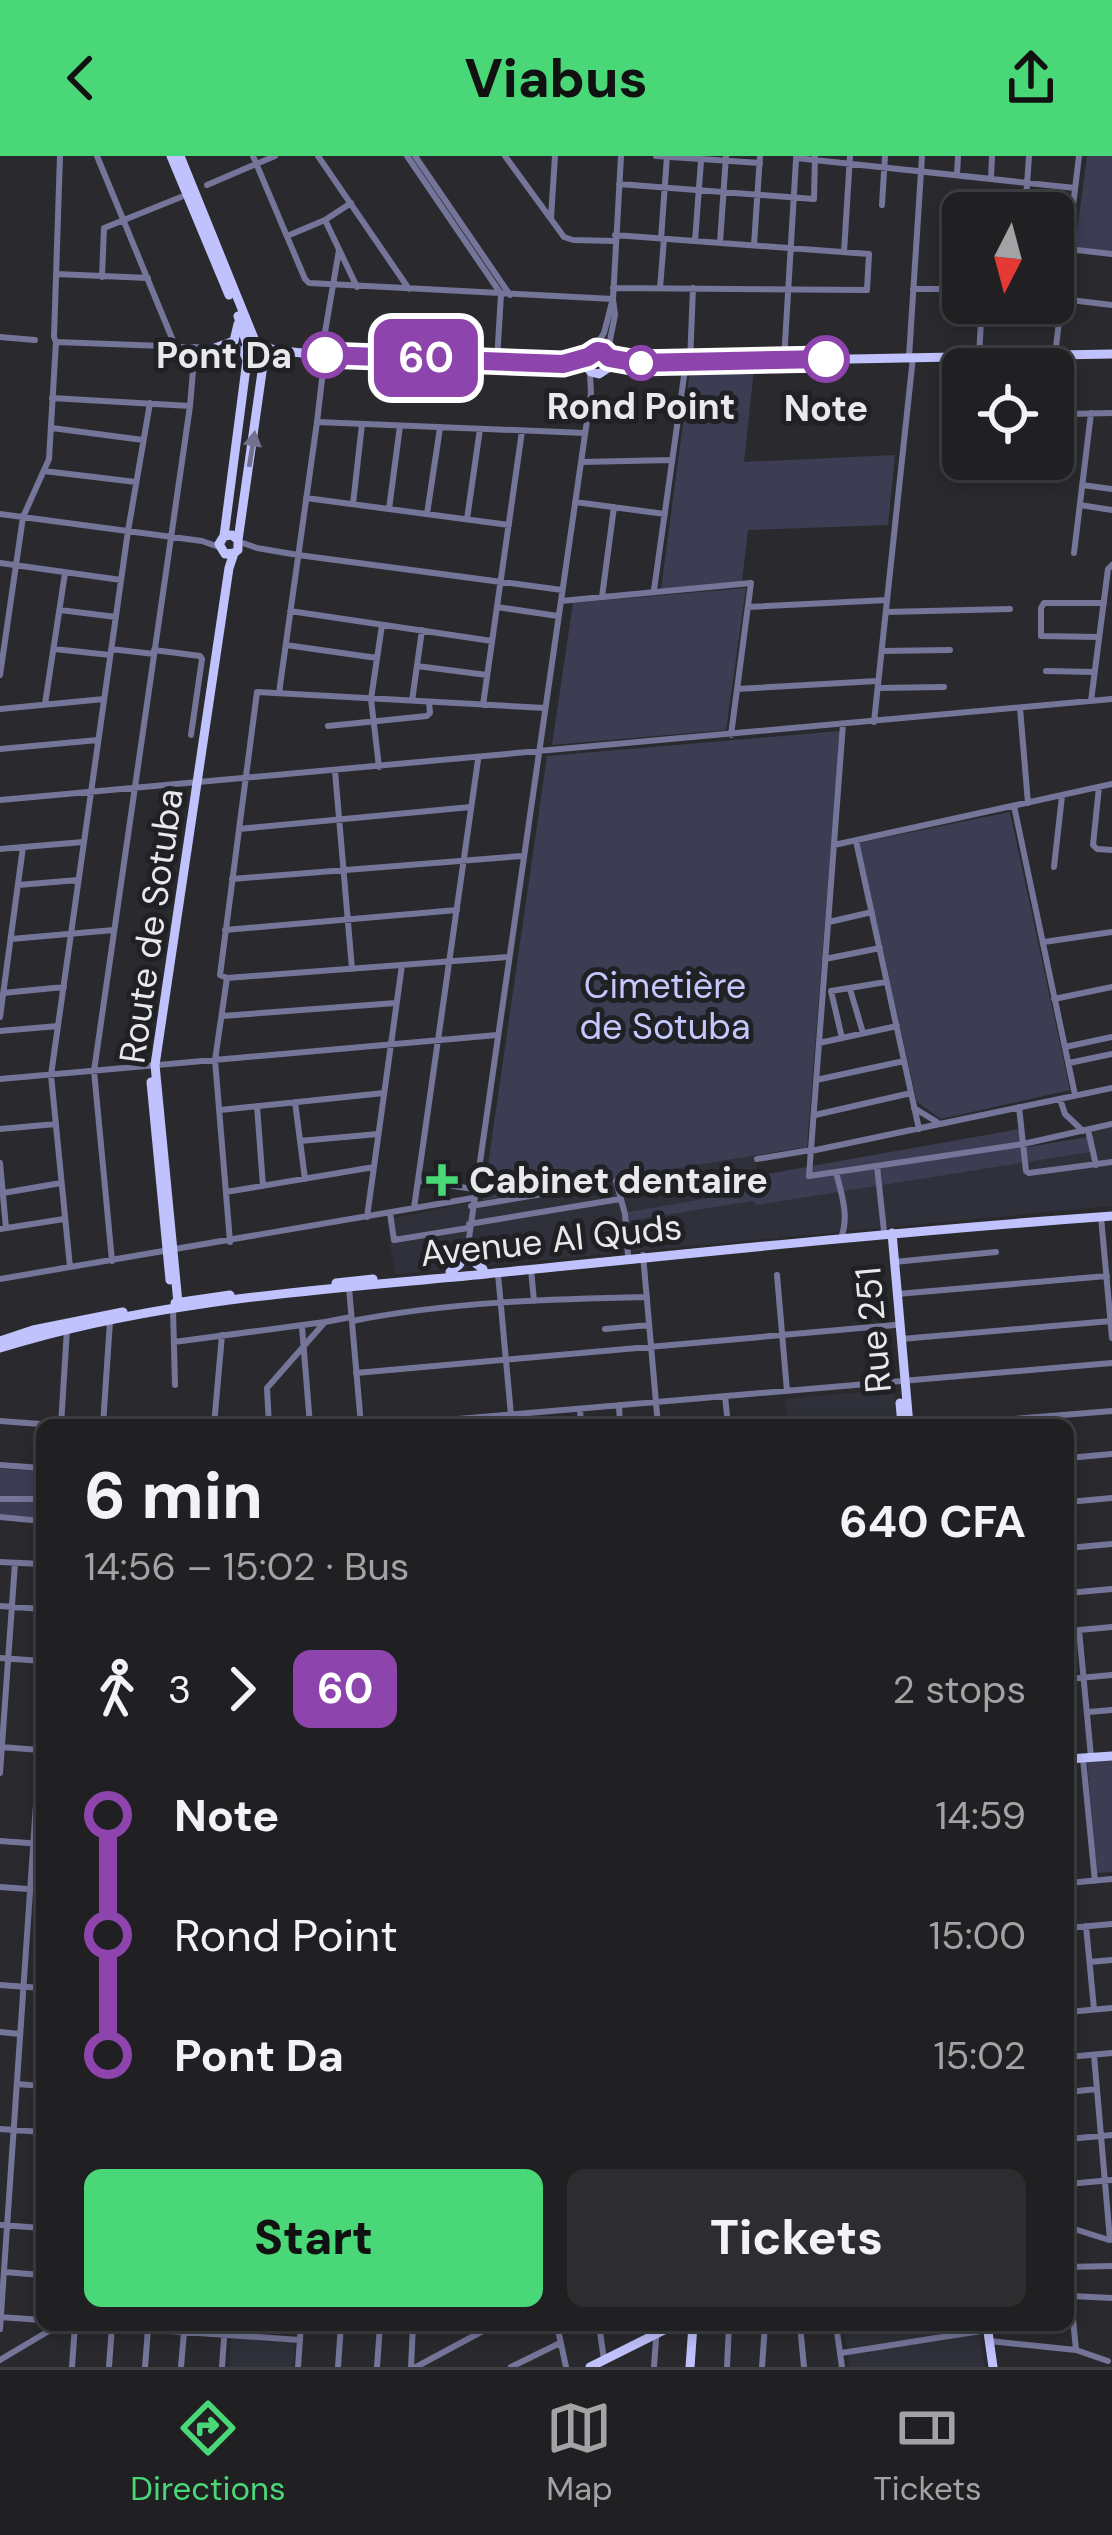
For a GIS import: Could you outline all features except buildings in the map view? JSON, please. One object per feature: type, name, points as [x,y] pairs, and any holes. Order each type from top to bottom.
[{"type":"main road","points":[[175,156],[256,363],[264,357],[302,353]]},
{"type":"main road","points":[[184,186],[250,349],[228,546]]},
{"type":"main road","points":[[214,348],[234,341],[239,319]]},
{"type":"main road","points":[[250,349],[563,364],[942,357]]},
{"type":"main road","points":[[228,546],[266,350],[250,349]]},
{"type":"main road","points":[[589,362],[599,351],[607,363]]},
{"type":"main road","points":[[1074,354],[1112,353]]},
{"type":"main road","name":"Route de Sotuba","points":[[176,1306],[152,1066],[229,568],[228,546]]},
{"type":"main road","name":"Avenue Al Quds","points":[[0,1345],[33,1330],[278,1288],[498,1273],[842,1235],[1108,1215]]},
{"type":"main road","name":"Avenue Al Quds","points":[[176,1306],[483,1269],[888,1232]]},
{"type":"main road","name":"Rue 251","points":[[888,1232],[905,1419]]},
{"type":"main road","name":"Rue 251","points":[[888,1232],[902,1382]]},
{"type":"main road","points":[[458,1273],[467,1251],[483,1269]]},
{"type":"main road","name":"Avenue Al Quds","points":[[0,1345],[110,1317]]},
{"type":"main road","points":[[1074,1759],[1112,1756]]},
{"type":"main road","points":[[590,2367],[654,2331]]},
{"type":"main road","points":[[690,2367],[693,2331]]},
{"type":"main road","points":[[988,2332],[993,2367]]},
{"type":"street","points":[[0,675],[23,517],[49,459],[60,156]]},
{"type":"street","points":[[98,156],[176,348]]},
{"type":"street","points":[[253,156],[305,279],[314,285],[613,299]]},
{"type":"street","points":[[207,184],[275,156]]},
{"type":"street","points":[[318,156],[409,289]]},
{"type":"street","points":[[411,156],[505,294],[497,361]]},
{"type":"street","points":[[505,156],[559,232],[573,240],[663,239],[869,254],[867,290],[614,288]]},
{"type":"street","points":[[551,222],[554,156]]},
{"type":"street","points":[[467,1251],[591,393],[589,362],[604,333],[613,299],[621,156]]},
{"type":"street","points":[[656,156],[760,160],[754,245]]},
{"type":"street","points":[[660,288],[667,156]]},
{"type":"street","points":[[882,205],[885,156]]},
{"type":"street","points":[[874,722],[911,357],[922,156]]},
{"type":"street","points":[[957,175],[958,156]]},
{"type":"street","points":[[991,178],[992,156]]},
{"type":"street","points":[[1026,192],[1029,156]]},
{"type":"street","points":[[1074,196],[1079,156]]},
{"type":"street","points":[[784,360],[796,157],[1075,188]]},
{"type":"street","points":[[695,241],[701,158]]},
{"type":"street","points":[[720,243],[726,158]]},
{"type":"street","points":[[619,184],[814,198],[815,158]]},
{"type":"street","points":[[844,252],[849,160]]},
{"type":"street","points":[[102,277],[104,228],[184,186]]},
{"type":"street","points":[[287,236],[325,220],[351,202]]},
{"type":"street","points":[[325,220],[357,287]]},
{"type":"street","points":[[279,693],[339,250]]},
{"type":"street","points":[[1074,250],[1112,254]]},
{"type":"street","points":[[56,274],[148,278]]},
{"type":"street","points":[[654,592],[688,362],[693,288]]},
{"type":"street","points":[[913,289],[942,290]]},
{"type":"street","points":[[1074,296],[1112,305]]},
{"type":"street","points":[[591,393],[607,363],[613,299]]},
{"type":"street","points":[[0,337],[35,340]]},
{"type":"street","points":[[56,342],[250,349]]},
{"type":"street","points":[[112,1261],[94,1071],[195,347]]},
{"type":"street","points":[[52,398],[190,406]]},
{"type":"street","points":[[70,1267],[51,1075],[150,404]]},
{"type":"street","points":[[1074,553],[1091,413]]},
{"type":"street","points":[[1074,414],[1112,413]]},
{"type":"street","points":[[317,422],[585,433]]},
{"type":"street","points":[[353,504],[362,424]]},
{"type":"street","points":[[389,509],[400,426]]},
{"type":"street","points":[[50,428],[143,440]]},
{"type":"street","points":[[428,514],[440,428]]},
{"type":"street","points":[[467,519],[480,429]]},
{"type":"street","points":[[483,705],[523,431]]},
{"type":"street","points":[[581,462],[672,460]]},
{"type":"street","points":[[44,470],[136,482]]},
{"type":"street","points":[[1082,485],[1112,489]]},
{"type":"street","points":[[306,498],[509,525]]},
{"type":"street","points":[[575,502],[665,514]]},
{"type":"street","points":[[1080,506],[1112,510]]},
{"type":"street","points":[[602,597],[614,507]]},
{"type":"street","points":[[0,514],[562,590]]},
{"type":"street","points":[[0,562],[122,580]]},
{"type":"street","points":[[1091,701],[1112,565]]},
{"type":"street","points":[[45,704],[65,573]]},
{"type":"street","points":[[561,601],[751,583],[730,735]]},
{"type":"street","points":[[748,607],[887,600]]},
{"type":"street","points":[[1098,637],[1041,636],[1041,608],[1044,603],[1104,603]]},
{"type":"street","points":[[497,607],[558,616]]},
{"type":"street","points":[[886,612],[1010,609]]},
{"type":"street","points":[[60,610],[116,617]]},
{"type":"street","points":[[290,611],[492,641]]},
{"type":"street","points":[[379,767],[371,698],[382,625]]},
{"type":"street","points":[[412,701],[422,631]]},
{"type":"street","points":[[286,645],[377,658]]},
{"type":"street","points":[[54,649],[201,657],[191,735]]},
{"type":"street","points":[[882,651],[950,650]]},
{"type":"street","points":[[417,666],[488,675]]},
{"type":"street","points":[[1046,671],[1093,671]]},
{"type":"street","points":[[737,689],[944,687]]},
{"type":"street","points":[[508,957],[220,975],[257,692],[545,708]]},
{"type":"street","points":[[0,709],[104,699]]},
{"type":"street","points":[[0,800],[1112,699]]},
{"type":"street","points":[[328,725],[427,716],[429,702]]},
{"type":"street","points":[[1020,708],[1028,803]]},
{"type":"street","points":[[843,724],[809,1176],[1023,1144],[1112,1124]]},
{"type":"street","points":[[0,749],[99,740]]},
{"type":"street","points":[[415,1208],[478,758]]},
{"type":"street","points":[[335,771],[352,969]]},
{"type":"street","points":[[834,845],[1112,784]]},
{"type":"street","points":[[1099,788],[1093,845],[1112,850]]},
{"type":"street","points":[[1054,867],[1062,796]]},
{"type":"street","points":[[1014,806],[1075,1095]]},
{"type":"street","points":[[239,830],[471,807]]},
{"type":"street","points":[[856,841],[919,1129]]},
{"type":"street","points":[[0,849],[83,842]]},
{"type":"street","points":[[0,1017],[23,847]]},
{"type":"street","points":[[232,879],[523,855]]},
{"type":"street","points":[[18,885],[78,880]]},
{"type":"street","points":[[225,930],[457,910]]},
{"type":"street","points":[[828,922],[872,912]]},
{"type":"street","points":[[11,939],[114,930]]},
{"type":"street","points":[[1043,942],[1112,932]]},
{"type":"street","points":[[825,959],[880,947]]},
{"type":"street","points":[[367,1217],[402,965]]},
{"type":"street","points":[[227,978],[215,1060],[230,1242]]},
{"type":"street","points":[[842,1038],[831,991],[887,982]]},
{"type":"street","points":[[3,993],[64,986]]},
{"type":"street","points":[[1054,998],[1112,987]]},
{"type":"street","points":[[850,989],[863,1034]]},
{"type":"street","points":[[222,1016],[396,1004]]},
{"type":"street","points":[[819,1043],[897,1026]]},
{"type":"street","points":[[0,1031],[58,1027]]},
{"type":"street","points":[[0,1079],[497,1035]]},
{"type":"street","points":[[1065,1047],[1112,1036]]},
{"type":"street","points":[[1068,1063],[1112,1054]]},
{"type":"street","points":[[816,1079],[904,1061]]},
{"type":"street","points":[[757,1160],[1112,1088]]},
{"type":"street","points":[[219,1110],[384,1093]]},
{"type":"street","points":[[814,1116],[911,1093]]},
{"type":"street","points":[[1060,1099],[1065,1114],[1085,1131],[1096,1165]]},
{"type":"street","points":[[295,1102],[304,1179]]},
{"type":"street","points":[[257,1106],[263,1186]]},
{"type":"street","points":[[1019,1107],[1029,1173],[1112,1162]]},
{"type":"street","points":[[914,1108],[940,1124]]},
{"type":"street","points":[[0,1129],[56,1124]]},
{"type":"street","points":[[300,1141],[378,1134]]},
{"type":"street","points":[[0,1163],[3,1229],[64,1219]]},
{"type":"street","points":[[878,1166],[888,1232]]},
{"type":"street","points":[[226,1192],[374,1167]]},
{"type":"street","points":[[836,1172],[844,1206],[842,1235]]},
{"type":"street","points":[[418,1181],[473,1198]]},
{"type":"street","points":[[616,1181],[625,1214],[628,1255]]},
{"type":"street","points":[[3,1192],[61,1183]]},
{"type":"street","points":[[0,1279],[473,1198],[578,1188]]},
{"type":"street","points":[[389,1213],[394,1240],[620,1199]]},
{"type":"street","points":[[1108,1215],[1112,1338]]},
{"type":"street","points":[[894,1262],[996,1252]]},
{"type":"street","points":[[643,1256],[657,1419]]},
{"type":"street","points":[[531,1270],[534,1301]]},
{"type":"street","points":[[498,1273],[514,1419]]},
{"type":"street","points":[[897,1294],[1108,1274]]},
{"type":"street","points":[[777,1275],[787,1391]]},
{"type":"street","points":[[349,1288],[360,1419]]},
{"type":"street","points":[[174,1342],[501,1303],[647,1297]]},
{"type":"street","points":[[175,1384],[176,1306]]},
{"type":"street","points":[[901,1339],[1111,1315]]},
{"type":"street","points":[[103,1419],[110,1317]]},
{"type":"street","points":[[269,1419],[267,1388],[325,1322]]},
{"type":"street","points":[[302,1325],[309,1419]]},
{"type":"street","points":[[604,1329],[649,1325]]},
{"type":"street","points":[[356,1373],[895,1325]]},
{"type":"street","points":[[58,1419],[67,1329]]},
{"type":"street","points":[[215,1419],[222,1336]]},
{"type":"street","points":[[456,1419],[1112,1363]]},
{"type":"street","points":[[725,1396],[727,1419]]},
{"type":"street","points":[[619,1406],[620,1419]]},
{"type":"street","points":[[580,1409],[581,1419]]},
{"type":"street","points":[[1014,1419],[1112,1411]]},
{"type":"street","points":[[536,1412],[536,1419]]},
{"type":"street","points":[[0,1421],[36,1424]]},
{"type":"street","points":[[1074,1457],[1112,1454]]},
{"type":"street","points":[[0,1465],[36,1468]]},
{"type":"street","points":[[1074,1501],[1112,1498]]},
{"type":"street","points":[[0,1499],[36,1499]]},
{"type":"street","points":[[0,1517],[36,1521]]},
{"type":"street","points":[[1074,1547],[1112,1544]]},
{"type":"street","points":[[0,1562],[36,1564]]},
{"type":"street","points":[[0,1773],[4,1659],[15,1563]]},
{"type":"street","points":[[1074,1592],[1112,1589]]},
{"type":"street","points":[[0,1606],[36,1609]]},
{"type":"street","points":[[1074,1630],[1112,1627]]},
{"type":"street","points":[[1079,1630],[1088,1712],[1095,1881]]},
{"type":"street","points":[[4,1659],[36,1661]]},
{"type":"street","points":[[1074,1679],[1112,1675]]},
{"type":"street","points":[[1088,1712],[1112,1710]]},
{"type":"street","points":[[1,1747],[36,1750]]},
{"type":"street","points":[[0,1841],[36,1844]]},
{"type":"street","points":[[0,2329],[4,2226],[36,1855]]},
{"type":"street","points":[[1074,1883],[1112,1879]]},
{"type":"street","points":[[0,1887],[36,1890]]},
{"type":"street","points":[[1074,1928],[1112,1924]]},
{"type":"street","points":[[1087,1927],[1094,2009]]},
{"type":"street","points":[[26,1941],[36,1942]]},
{"type":"street","points":[[1090,1962],[1112,1960]]},
{"type":"street","points":[[0,1985],[36,1988]]},
{"type":"street","points":[[1074,2011],[1112,2008]]},
{"type":"street","points":[[0,2032],[20,2034]]},
{"type":"street","points":[[1074,2057],[1112,2054]]},
{"type":"street","points":[[1074,2229],[1111,2241],[1094,2055]]},
{"type":"street","points":[[17,2084],[36,2086]]},
{"type":"street","points":[[1074,2091],[1097,2089]]},
{"type":"street","points":[[0,2129],[36,2132]]},
{"type":"street","points":[[1074,2138],[1112,2135]]},
{"type":"street","points":[[0,2175],[10,2176]]},
{"type":"street","points":[[1074,2184],[1108,2181]]},
{"type":"street","points":[[4,2226],[36,2228]]},
{"type":"street","points":[[1074,2267],[1112,2266]]},
{"type":"street","points":[[2,2272],[36,2275]]},
{"type":"street","points":[[1074,2296],[1112,2298]]},
{"type":"street","points":[[0,2317],[36,2320]]},
{"type":"street","points":[[1074,2328],[1076,2350]]},
{"type":"street","points":[[0,2360],[50,2331]]},
{"type":"street","points":[[72,2367],[75,2331]]},
{"type":"street","points":[[109,2367],[112,2331]]},
{"type":"street","points":[[145,2367],[148,2331]]},
{"type":"street","points":[[172,2331],[204,2331]]},
{"type":"street","points":[[222,2367],[225,2331]]},
{"type":"street","points":[[232,2331],[300,2340]]},
{"type":"street","points":[[298,2367],[301,2331]]},
{"type":"street","points":[[338,2367],[340,2331]]},
{"type":"street","points":[[377,2367],[380,2331]]},
{"type":"street","points":[[413,2367],[415,2331]]},
{"type":"street","points":[[413,2367],[482,2331]]},
{"type":"street","points":[[558,2331],[566,2367]]},
{"type":"street","points":[[599,2331],[604,2360]]},
{"type":"street","points":[[654,2367],[657,2331]]},
{"type":"street","points":[[727,2367],[729,2331]]},
{"type":"street","points":[[762,2367],[765,2331]]},
{"type":"street","points":[[801,2331],[804,2367]]},
{"type":"street","points":[[837,2331],[842,2367]]},
{"type":"street","points":[[182,2367],[184,2332]]},
{"type":"street","points":[[841,2353],[988,2332],[1108,2361]]},
{"type":"street","points":[[511,2367],[560,2343]]},
{"type":"street","points":[[619,2352],[619,2367]]},
{"type":"shaded area","points":[[1112,1127],[1112,1206],[396,1274],[391,1251],[387,1220],[483,1200],[757,1155],[756,1190],[629,1212],[629,1220],[1096,1150],[1092,1131]]},
{"type":"shaded area","points":[[894,1389],[896,1419],[787,1419],[785,1399]]},
{"type":"shaded area","points":[[845,2331],[968,2331],[847,2348]]},
{"type":"shaded area","points":[[980,2333],[985,2367],[849,2367],[848,2353]]},
{"type":"shaded area","points":[[231,2338],[295,2342],[293,2367],[229,2367]]},
{"type":"green space","points":[[1087,156],[1112,156],[1112,252],[1075,247]]},
{"type":"green space","points":[[754,369],[744,462],[895,455],[888,525],[748,530],[742,581],[661,589],[690,371]]},
{"type":"green space","points":[[746,588],[726,730],[552,745],[573,603]]},
{"type":"green space","name":"Cimetière de Sotuba","points":[[840,731],[807,1147],[483,1200],[547,756]]},
{"type":"green space","points":[[1010,812],[1070,1090],[941,1119],[917,1102],[859,843]]},
{"type":"green space","points":[[1019,1129],[1023,1148],[1093,1136],[1096,1151],[628,1221],[628,1212],[755,1190],[756,1176]]},
{"type":"green space","points":[[0,1469],[36,1471],[36,1517],[0,1514]]},
{"type":"green space","points":[[1112,1760],[1112,1872],[1097,1873],[1087,1762]]},
{"type":"bus line","name":"60","points":[[325,355],[563,364],[597,351],[637,363],[826,359]]},
{"type":"place","name":"Pont Da","points":[[325,355]]},
{"type":"place","name":"Note","points":[[826,359]]},
{"type":"place","name":"Rond Point","points":[[641,363]]},
{"type":"place","name":"Cabinet dentaire","points":[[442,1180]]}]
